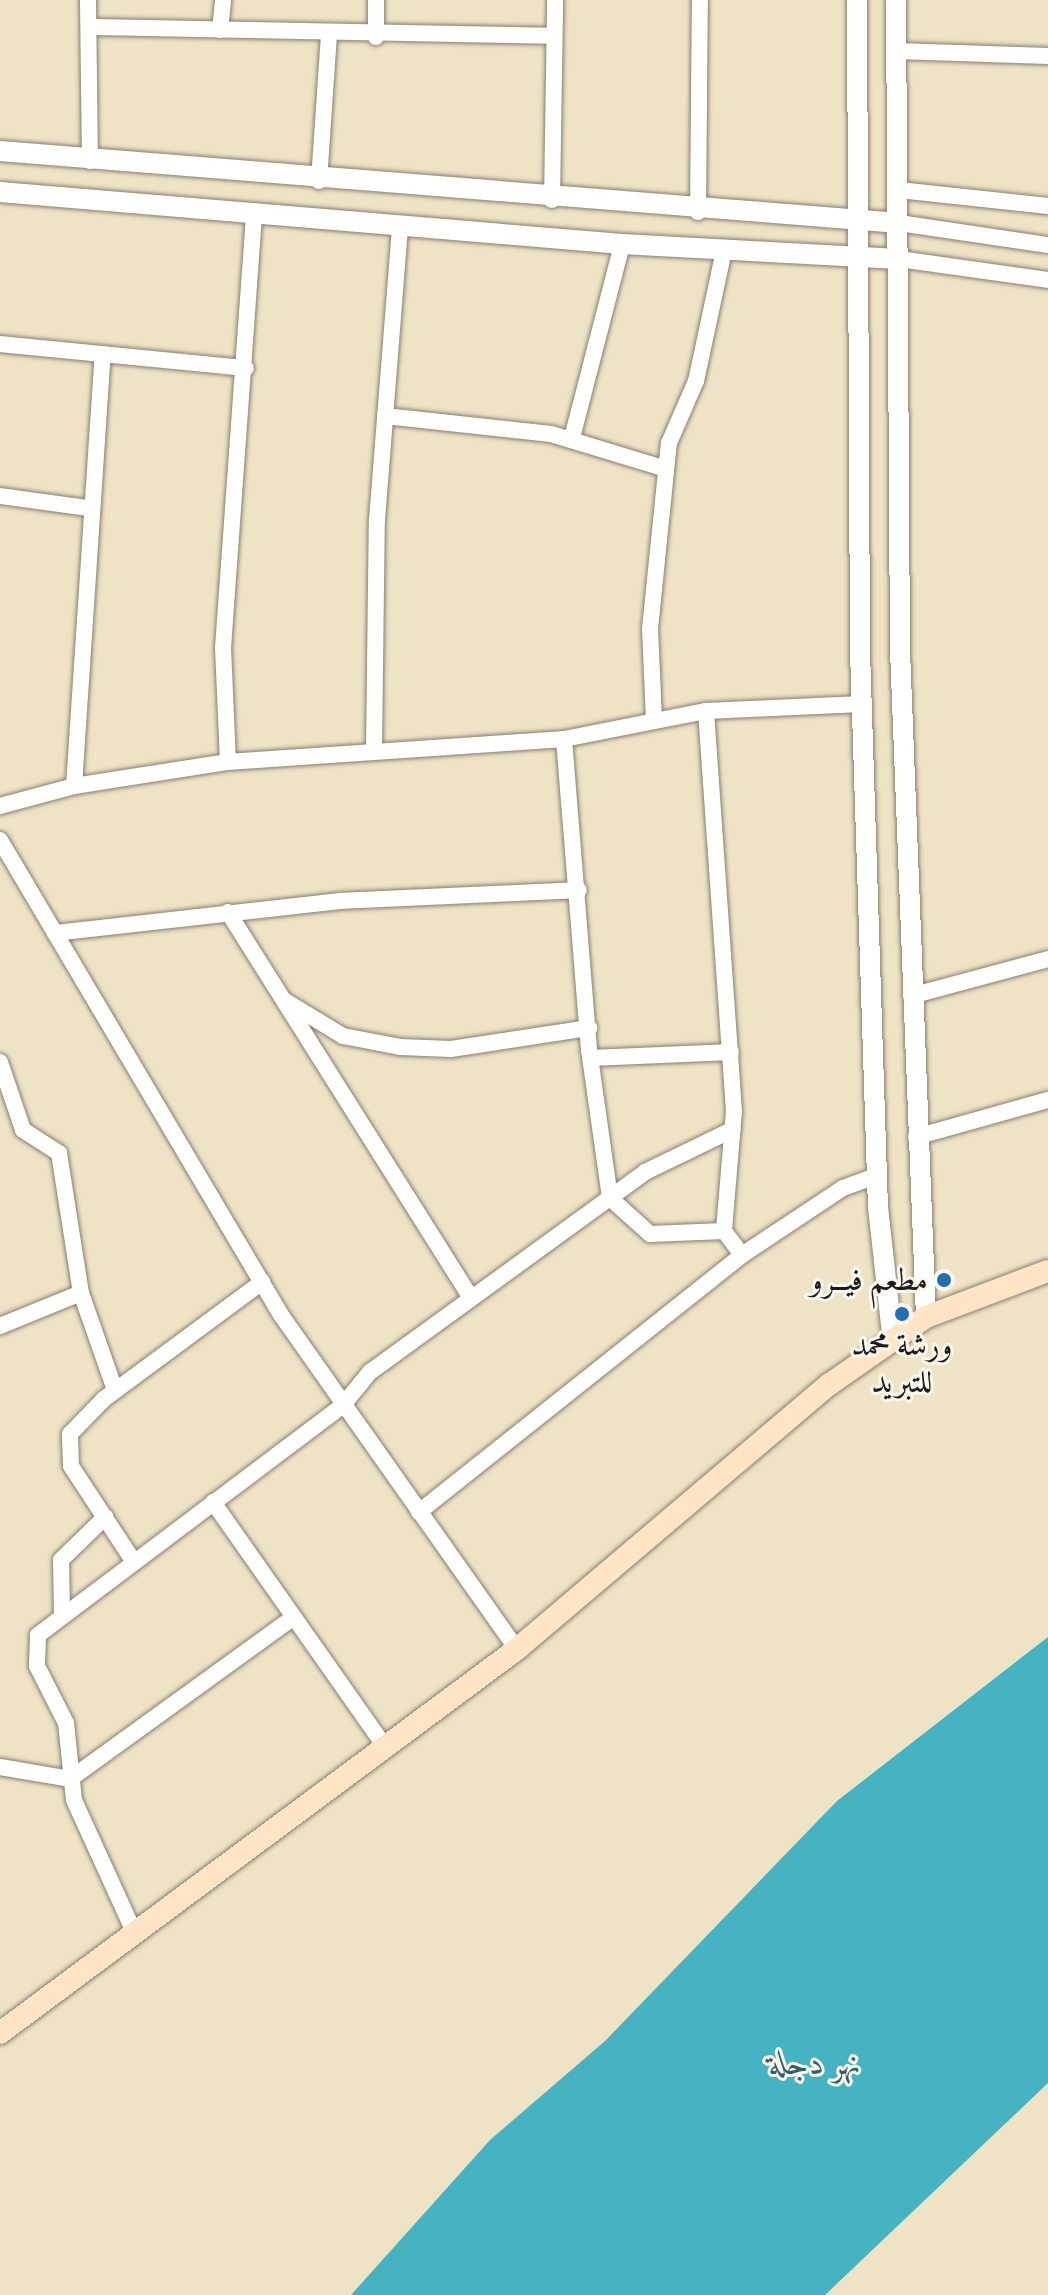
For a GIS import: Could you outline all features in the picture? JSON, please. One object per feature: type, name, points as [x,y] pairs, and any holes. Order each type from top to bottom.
[{"type":"main road","points":[[0,2033],[517,1649],[830,1384],[926,1317],[1048,1271]]},
{"type":"street","points":[[88,0],[90,161]]},
{"type":"street","points":[[220,30],[223,0]]},
{"type":"street","points":[[376,0],[376,37]]},
{"type":"street","points":[[552,200],[555,0]]},
{"type":"street","points":[[698,212],[700,0]]},
{"type":"street","points":[[857,0],[862,704],[878,1175],[893,1342]]},
{"type":"street","points":[[896,0],[898,559],[916,1137],[926,1317]]},
{"type":"street","points":[[89,27],[376,37],[554,36]]},
{"type":"street","points":[[319,181],[329,36]]},
{"type":"street","points":[[897,51],[1048,56]]},
{"type":"street","points":[[0,151],[698,212],[899,223],[1048,245]]},
{"type":"street","points":[[899,190],[1048,206]]},
{"type":"street","points":[[0,192],[254,216],[622,244],[899,259],[1048,280]]},
{"type":"street","points":[[228,762],[223,648],[246,368],[254,216]]},
{"type":"street","points":[[374,750],[385,416],[400,227]]},
{"type":"street","points":[[572,438],[622,244]]},
{"type":"street","points":[[654,720],[650,629],[666,469],[677,420],[696,381],[724,250]]},
{"type":"street","points":[[0,344],[246,368]]},
{"type":"street","points":[[74,786],[88,508],[103,354]]},
{"type":"street","points":[[385,416],[572,438],[666,469]]},
{"type":"street","points":[[0,496],[88,508]]},
{"type":"street","points":[[0,806],[74,786],[228,762],[564,739],[706,711],[862,704]]},
{"type":"street","points":[[706,711],[731,1052],[732,1130],[724,1231],[742,1255]]},
{"type":"street","points":[[564,739],[591,1058],[610,1198],[650,1234],[724,1231]]},
{"type":"street","points":[[2,853],[55,933],[262,1282],[343,1405],[517,1649]]},
{"type":"street","points":[[55,933],[228,912],[579,890]]},
{"type":"street","points":[[228,912],[471,1298]]},
{"type":"street","points":[[911,996],[1048,959]]},
{"type":"street","points":[[284,1001],[343,1036],[400,1047],[451,1049],[589,1028]]},
{"type":"street","points":[[591,1058],[731,1052]]},
{"type":"street","points":[[0,1062],[23,1130],[59,1153],[81,1293],[115,1390]]},
{"type":"street","points":[[916,1137],[1048,1100]]},
{"type":"street","points":[[135,1934],[70,1779],[66,1723],[34,1656],[38,1635],[343,1405],[370,1372],[471,1298],[665,1158],[732,1130]]},
{"type":"street","points":[[419,1512],[742,1255],[843,1188],[878,1175]]},
{"type":"street","points":[[134,1562],[71,1466],[68,1445],[75,1426],[115,1390],[262,1282]]},
{"type":"street","points":[[0,1326],[81,1293]]},
{"type":"street","points":[[213,1502],[386,1748]]},
{"type":"street","points":[[62,1615],[61,1560],[105,1517]]},
{"type":"street","points":[[0,1767],[70,1779],[294,1617]]},
{"type":"water","name":"نهر دجلة","points":[[1048,1637],[1048,2083],[825,2295],[351,2295],[490,2140],[605,2041],[837,1801]]},
{"type":"place","name":"مطعم فيــرو","points":[[944,1280]]},
{"type":"place","name":"ورشة محمد للتبريد","points":[[902,1314]]}]
